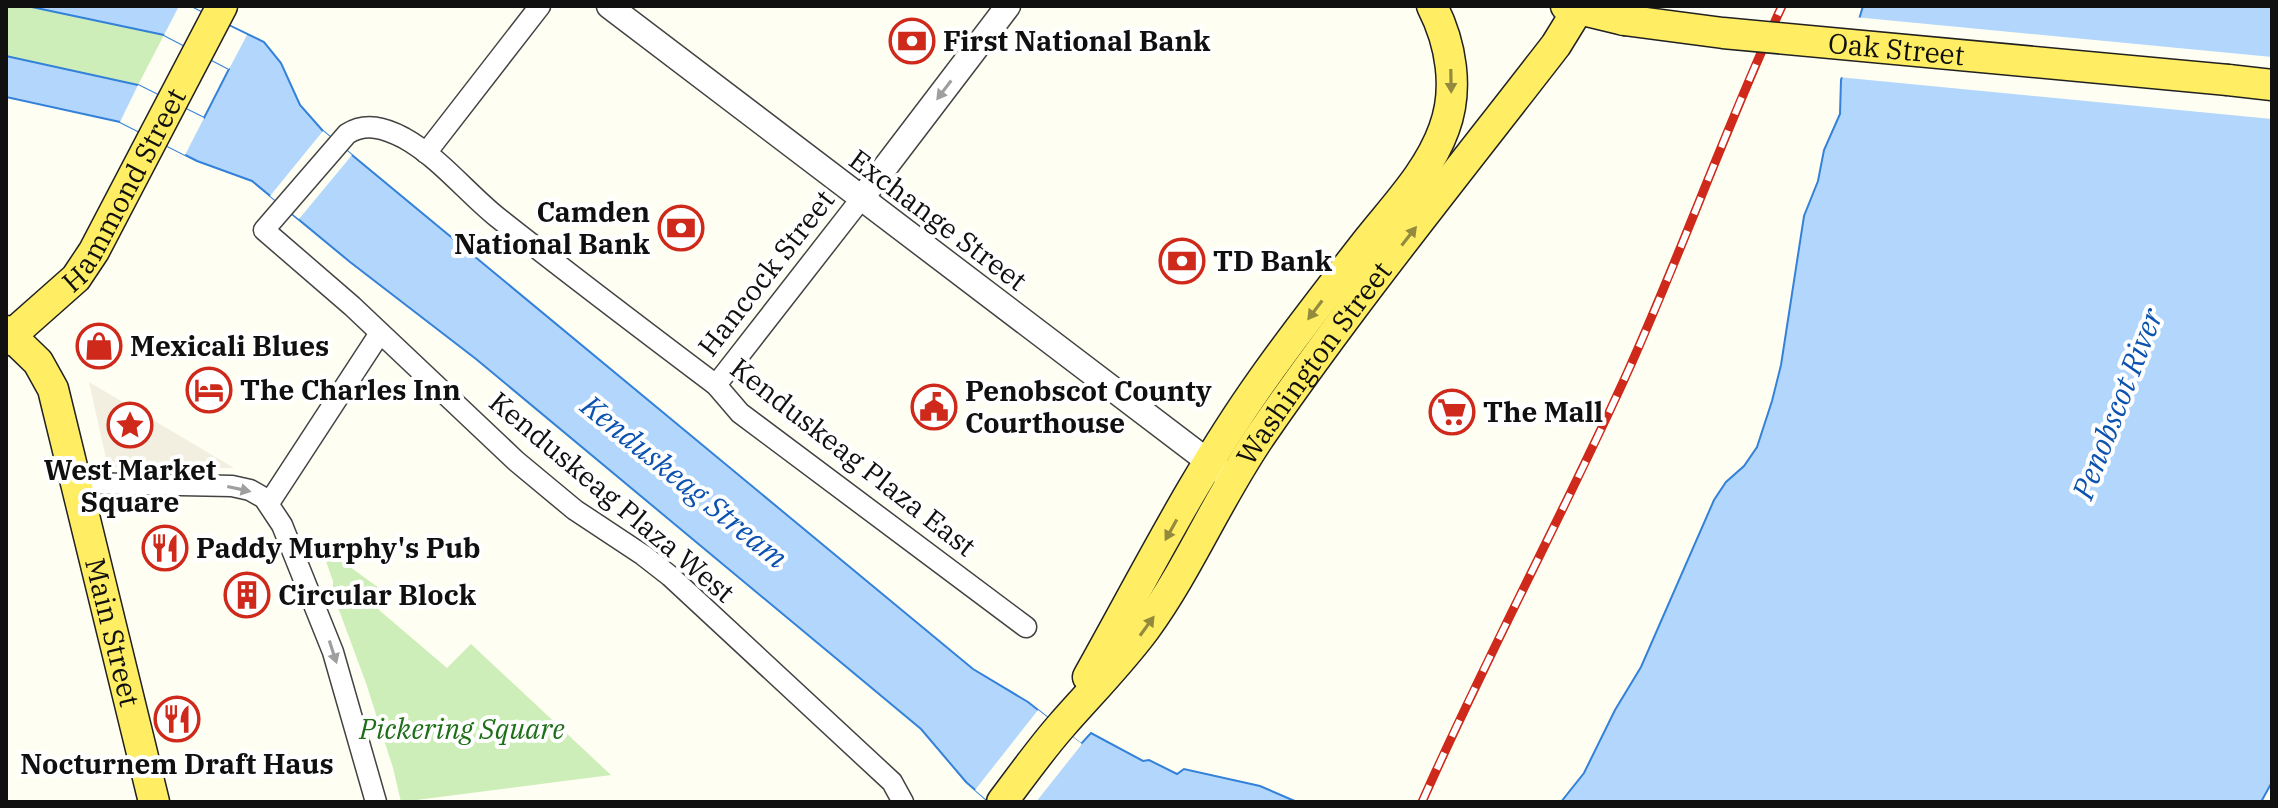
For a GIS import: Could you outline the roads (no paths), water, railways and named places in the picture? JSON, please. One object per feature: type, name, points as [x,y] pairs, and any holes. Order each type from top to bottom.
[{"type":"main road","name":"Washington Street","points":[[1002,802],[1060,727],[1220,471],[1271,368],[1414,182],[1440,139],[1449,110],[1452,81],[1444,32],[1432,6]]},
{"type":"main road","name":"Washington Street","points":[[1220,471],[1310,366],[1556,45],[1575,7]]},
{"type":"main road","name":"Oak Street","points":[[1575,7],[1624,20],[1723,33],[2272,85]]},
{"type":"main road","name":"Hammond Street","points":[[8,335],[45,307],[80,272],[94,251],[219,13]]},
{"type":"main road","name":"Main Street","points":[[8,335],[38,362],[50,382],[78,483],[154,802]]},
{"type":"street","points":[[426,153],[540,6]]},
{"type":"street","name":"Exchange Street","points":[[609,6],[1220,471]]},
{"type":"street","name":"Hancock Street","points":[[716,385],[1008,6]]},
{"type":"street","name":"Kenduskeag Plaza East","points":[[284,207],[337,143],[359,128],[372,127],[397,135],[426,153],[496,216],[716,385],[740,413],[1026,627]]},
{"type":"street","name":"Kenduskeag Plaza West","points":[[284,207],[264,230],[380,333],[516,461],[575,510],[670,576],[892,782],[903,802]]},
{"type":"street","points":[[269,503],[380,333]]},
{"type":"street","points":[[78,483],[232,486],[250,490],[269,503],[282,525],[329,640],[376,802]]},
{"type":"water","name":"Kenduskeag Stream","points":[[27,6],[189,6],[264,42],[281,63],[300,105],[323,131],[973,669],[1028,702],[1081,744],[1091,733],[1143,761],[1149,760],[1177,774],[1184,769],[1260,786],[1297,802],[989,802],[966,782],[921,729],[476,359],[350,262],[252,181],[197,161],[120,122],[6,97],[6,56],[138,85],[204,118],[229,69],[164,35]]},
{"type":"water","name":"Penobscot River","points":[[1863,6],[2272,6],[2272,782],[2261,802],[1561,802],[1584,773],[1615,710],[1641,667],[1714,500],[1757,447],[1781,365],[1804,216],[1818,181],[1824,150],[1840,114],[1841,80]]},
{"type":"railway","points":[[1422,802],[1624,380],[1782,6]]},
{"type":"place","name":"First National Bank","points":[[912,41]]},
{"type":"place","name":"Camden National Bank","points":[[681,228]]},
{"type":"place","name":"TD Bank","points":[[1182,261]]},
{"type":"place","name":"Mexicali Blues","points":[[99,346]]},
{"type":"place","name":"The Charles Inn","points":[[209,390]]},
{"type":"place","name":"Penobscot County Courthouse","points":[[934,407]]},
{"type":"place","name":"The Mall","points":[[1452,412]]},
{"type":"place","name":"West Market Square","points":[[130,425]]},
{"type":"place","name":"Paddy Murphy's Pub","points":[[165,548]]},
{"type":"place","name":"Circular Block","points":[[247,595]]},
{"type":"place","name":"Nocturnem Draft Haus","points":[[177,719]]},
{"type":"park label","name":"Pickering Square","points":[[462,729]]}]
